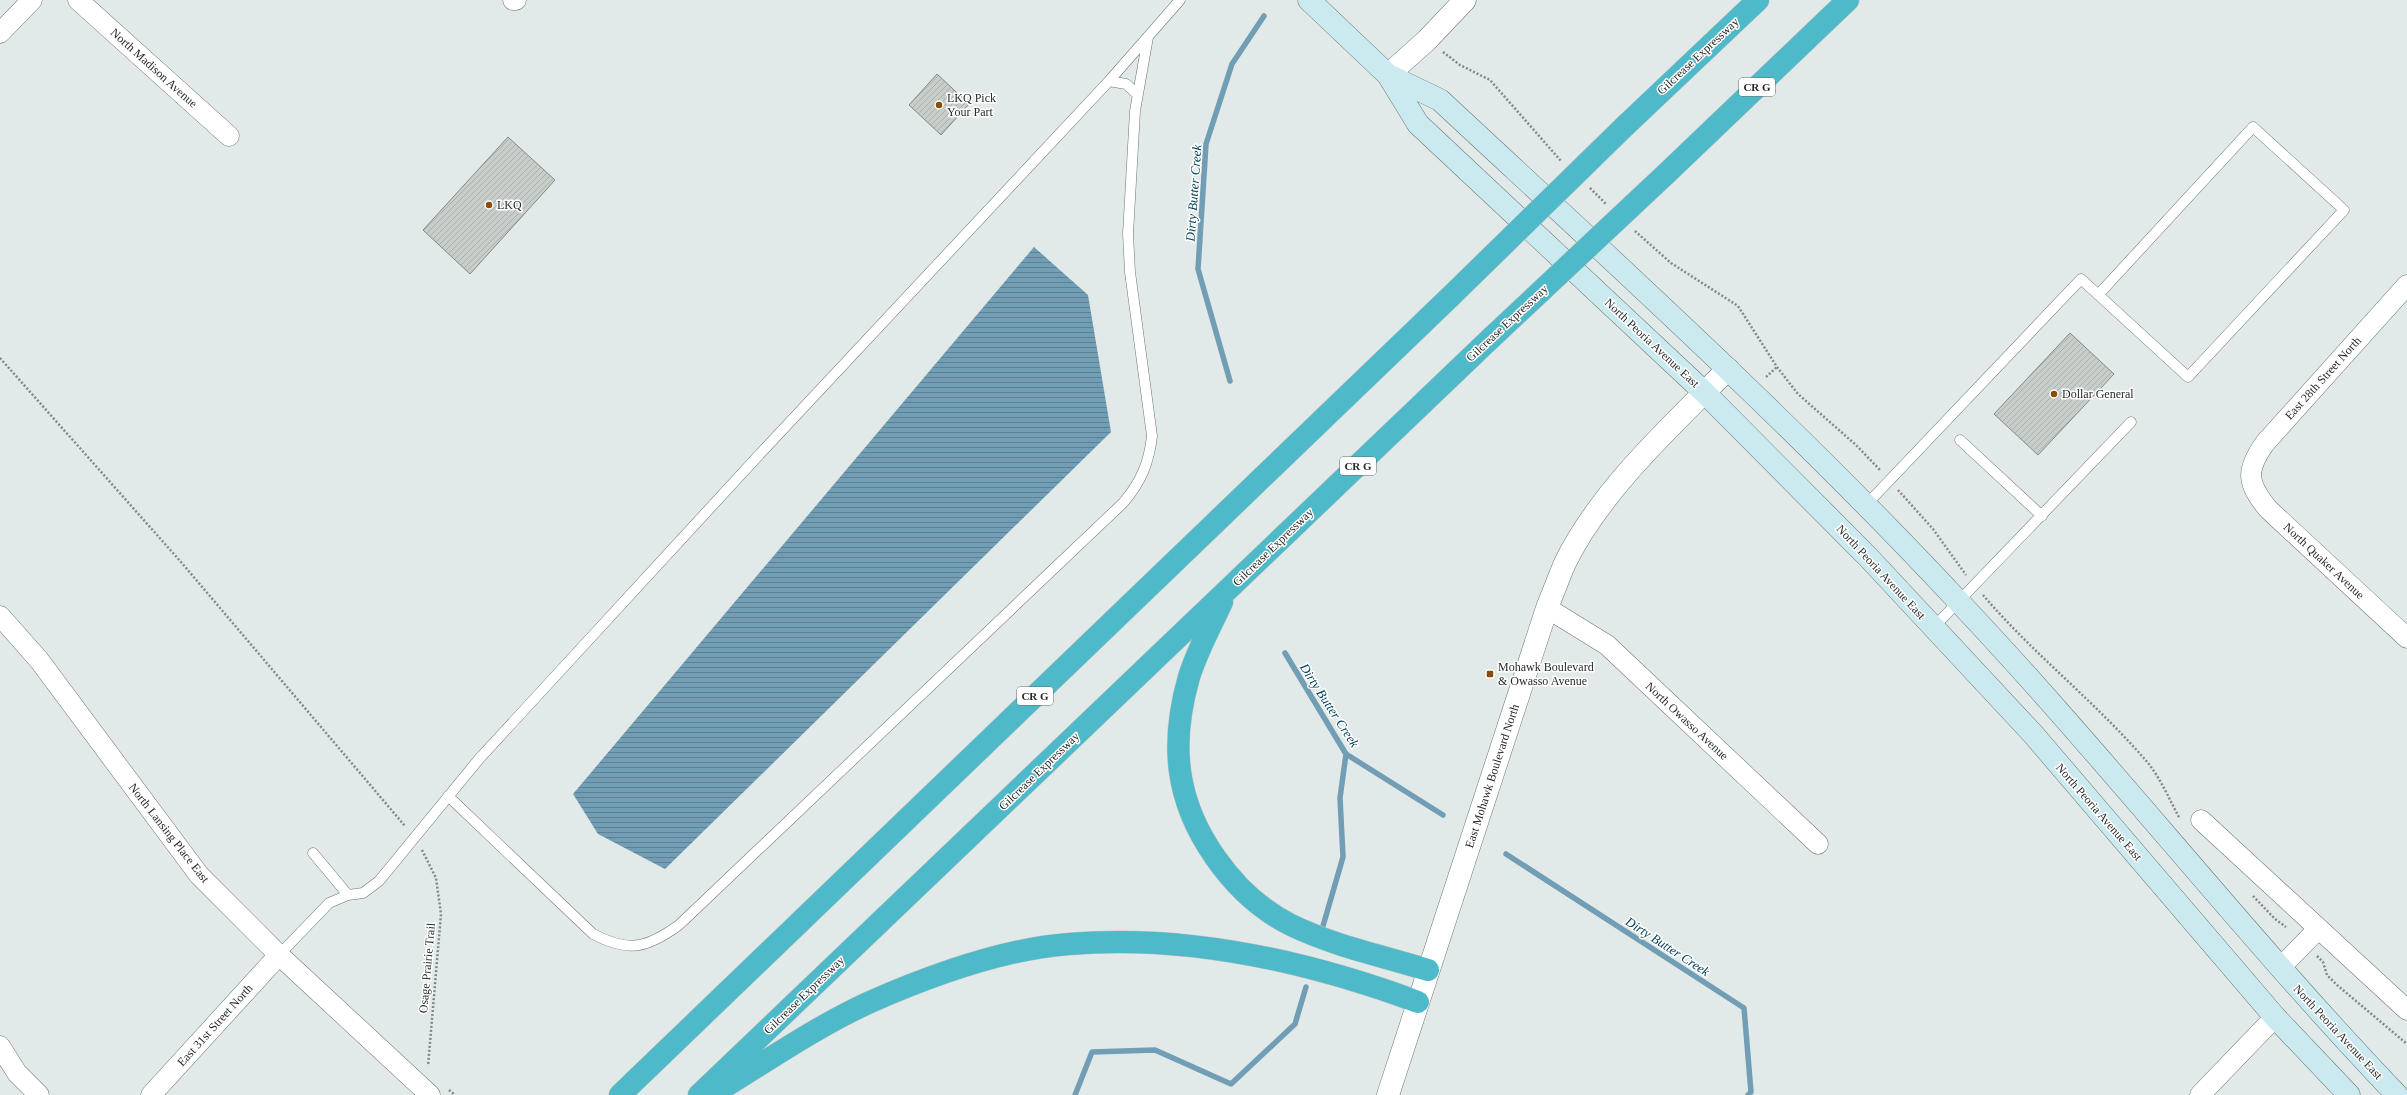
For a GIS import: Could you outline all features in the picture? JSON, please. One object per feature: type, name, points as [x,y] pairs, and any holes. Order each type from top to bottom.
[{"type":"highway","name":"Gilcrease Expressway","points":[[620,1095],[1451,296],[1625,126],[1758,0]]},
{"type":"highway","name":"Gilcrease Expressway","points":[[699,1095],[1490,339],[1848,0]]},
{"type":"highway","points":[[1225,593],[1190,675],[1180,713],[1177,743],[1187,806],[1200,836],[1239,888],[1262,909],[1292,925],[1338,943],[1428,970]]},
{"type":"highway","points":[[712,1095],[818,1030],[867,1004],[921,981],[998,957],[1067,944],[1129,942],[1185,946],[1260,956],[1305,966],[1418,1002]]},
{"type":"main road","name":"North Peoria Avenue East","points":[[1309,0],[1388,75],[1418,124],[1704,392],[1869,558],[2033,734],[2275,1017],[2349,1095]]},
{"type":"main road","name":"North Peoria Avenue East","points":[[1388,75],[1440,100],[1728,369],[1866,505],[1960,602],[2064,718],[2280,968],[2397,1095]]},
{"type":"street","points":[[0,33],[32,0]]},
{"type":"street","name":"North Madison Avenue","points":[[78,0],[229,136]]},
{"type":"street","points":[[1388,75],[1427,40],[1465,0]]},
{"type":"street","name":"East 28th Street North","points":[[2250,476],[2250,468],[2255,456],[2264,443],[2407,285]]},
{"type":"street","name":"East Mohawk Boulevard North","points":[[1388,1095],[1547,608],[1566,562],[1594,516],[1633,467],[1704,392],[1728,369]]},
{"type":"street","name":"North Quaker Avenue","points":[[2250,476],[2255,493],[2268,509],[2407,638]]},
{"type":"street","name":"North Owasso Avenue","points":[[1547,608],[1606,645],[1818,844]]},
{"type":"street","name":"North Lansing Place East","points":[[0,616],[39,660],[199,875],[279,955],[437,1090]]},
{"type":"street","points":[[2201,820],[2407,1010]]},
{"type":"street","points":[[2280,968],[2318,929]]},
{"type":"street","name":"East 31st Street North","points":[[151,1095],[279,955]]},
{"type":"street","points":[[2200,1095],[2275,1017]]},
{"type":"street","points":[[0,1046],[17,1073],[39,1095]]},
{"type":"lane","points":[[279,955],[329,904],[348,895],[363,893],[379,881],[479,759],[747,467],[1110,81],[1180,0]]},
{"type":"lane","points":[[448,796],[593,934],[605,940],[629,947],[652,943],[684,920],[1123,503],[1135,489],[1143,474],[1150,457],[1152,436],[1130,272],[1128,234],[1130,172],[1137,94],[1148,37]]},
{"type":"lane","points":[[1110,81],[1126,84],[1137,94]]},
{"type":"lane","points":[[1866,505],[2081,279],[2098,295],[2188,377],[2344,210],[2253,127],[2098,295]]},
{"type":"lane","points":[[1933,628],[1960,602],[2130,422]]},
{"type":"lane","points":[[1960,440],[2042,516]]},
{"type":"lane","points":[[313,853],[348,895]]},
{"type":"path","points":[[1427,40],[1460,65],[1490,80],[1525,122],[1564,164]]},
{"type":"path","points":[[1587,185],[1610,207]]},
{"type":"path","points":[[1633,229],[1671,263],[1738,306],[1777,368],[1798,394],[1813,409]]},
{"type":"path","name":"Osage Prairie Trail","points":[[0,358],[175,556],[414,837],[427,857],[436,878],[441,914],[427,1070]]},
{"type":"path","points":[[437,1090],[455,1095]]},
{"type":"water","points":[[1034,247],[1088,295],[1111,432],[665,869],[598,834],[573,794]]},
{"type":"building","name":"LKQ Pick Your Part","points":[[937,74],[969,104],[941,135],[909,105]]},
{"type":"building","name":"LKQ","points":[[508,137],[555,180],[470,274],[423,230]]},
{"type":"building","name":"Dollar General","points":[[2070,333],[2114,374],[2038,455],[1994,414]]},
{"type":"waterway","name":"Dirty Butter Creek","points":[[1230,381],[1198,269],[1206,144],[1232,64],[1264,16]]},
{"type":"waterway","name":"Dirty Butter Creek","points":[[1285,653],[1346,754],[1443,815]]},
{"type":"waterway","points":[[1323,926],[1343,857],[1340,798],[1346,754]]},
{"type":"waterway","name":"Dirty Butter Creek","points":[[1506,854],[1744,1008],[1751,1092],[1748,1095]]},
{"type":"waterway","points":[[1075,1095],[1092,1052],[1155,1050],[1231,1084],[1295,1024],[1306,987]]},
{"type":"place","name":"LKQ Pick Your Part","points":[[939,105]]},
{"type":"place","name":"LKQ","points":[[489,205]]},
{"type":"place","name":"Dollar General","points":[[2054,394]]},
{"type":"place","name":"Mohawk Boulevard & Owasso Avenue","points":[[1490,674]]}]
